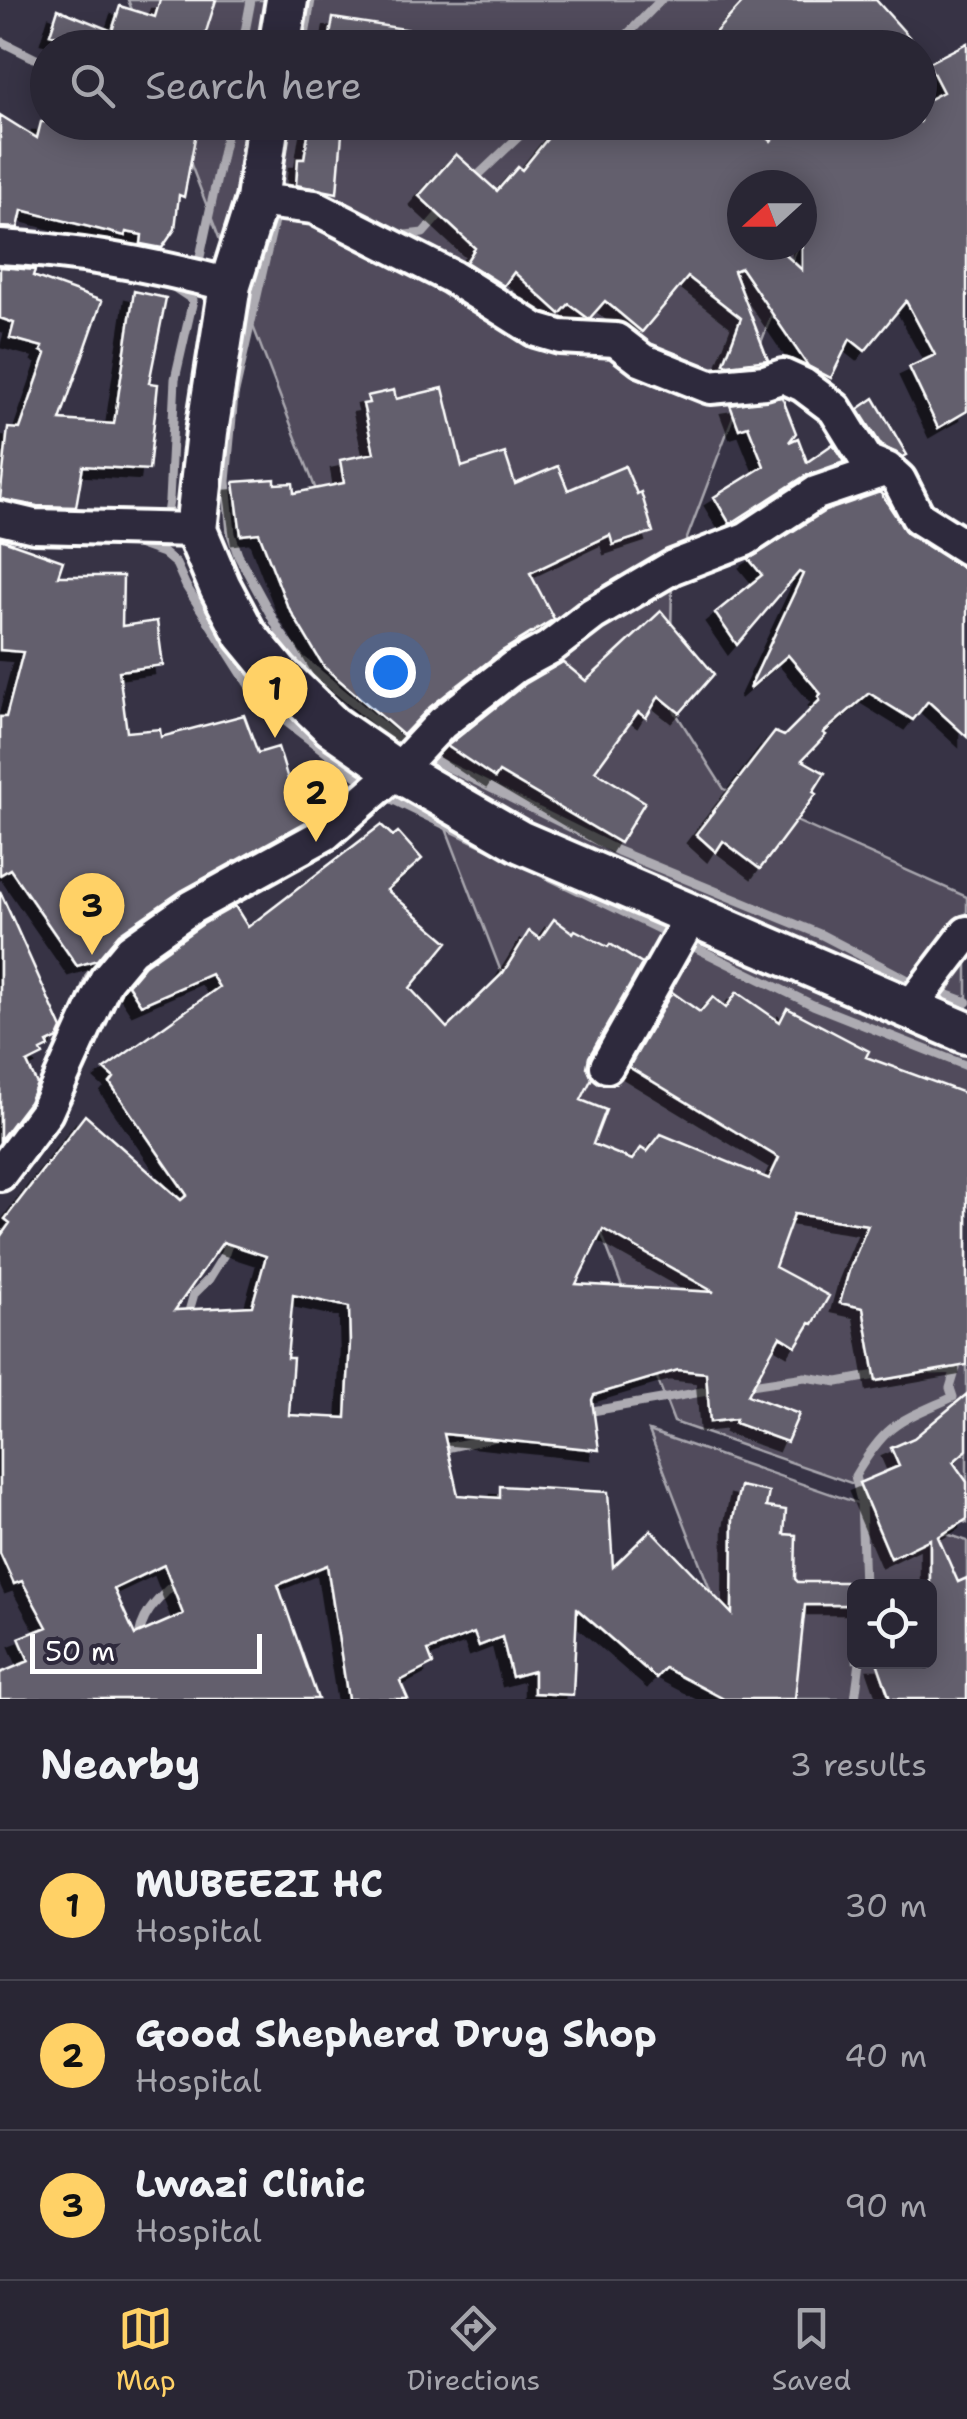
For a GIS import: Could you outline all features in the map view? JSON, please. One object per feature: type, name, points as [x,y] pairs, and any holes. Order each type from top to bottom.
[{"type":"street","points":[[283,30],[287,0]]},
{"type":"street","points":[[265,140],[256,200],[230,286],[196,530],[245,634],[278,674],[332,726],[397,771],[521,842],[967,1033]]},
{"type":"street","points":[[256,200],[314,207],[452,277],[536,330],[560,337],[616,340],[642,360],[710,387],[765,382],[783,376],[804,384],[835,409],[867,461],[887,469],[898,480],[918,517],[967,548]]},
{"type":"street","points":[[0,248],[66,250],[106,260],[157,265],[230,286]]},
{"type":"street","points":[[0,1174],[46,1112],[106,980],[131,950],[192,907],[324,834],[397,771],[442,722],[593,614],[673,567],[746,539],[816,492],[887,469]]},
{"type":"street","points":[[0,518],[34,526],[196,530]]},
{"type":"street","points":[[607,1066],[692,915]]},
{"type":"street","points":[[910,1009],[967,934]]},
{"type":"shaded area","points":[[128,0],[855,0],[851,30],[140,30]]},
{"type":"shaded area","points":[[182,140],[830,140],[811,170],[727,170],[727,260],[792,260],[672,578],[670,704],[724,789],[967,897],[967,1523],[674,1422]]},
{"type":"shaded area","points":[[649,1431],[967,1541],[967,1699],[752,1699]]},
{"type":"building","points":[[160,0],[216,0],[207,30],[112,30],[120,6],[155,17]]},
{"type":"building","points":[[745,0],[876,0],[903,30],[718,30]]},
{"type":"building","points":[[58,9],[110,30],[51,30]]},
{"type":"building","points":[[333,18],[411,30],[331,30]]},
{"type":"building","points":[[967,43],[967,411],[938,428],[909,367],[935,355],[906,301],[865,351],[850,339],[831,378],[808,366],[741,268],[734,271],[768,360],[728,365],[724,363],[741,318],[688,277],[642,332],[605,301],[589,319],[569,304],[560,314],[514,272],[504,286],[466,262],[475,248],[419,196],[456,154],[497,191],[518,167],[522,170],[546,140],[937,140],[937,95],[943,92],[937,80],[937,58]]},
{"type":"building","points":[[0,115],[30,134],[30,140],[195,140],[184,197],[179,195],[175,229],[162,248],[141,244],[142,235],[126,232],[125,236],[22,210],[18,228],[0,227]]},
{"type":"building","points":[[307,140],[341,140],[337,193],[296,185],[298,159],[304,159]]},
{"type":"building","points":[[0,267],[35,270],[33,276],[102,301],[60,420],[114,424],[134,291],[166,298],[149,383],[158,384],[149,470],[83,466],[76,507],[37,506],[0,499],[8,428],[20,429],[46,354],[41,351],[43,347],[10,338],[14,323],[0,318]]},
{"type":"building","points":[[443,388],[462,467],[505,453],[515,484],[558,466],[568,490],[625,466],[637,494],[641,492],[653,532],[613,545],[610,535],[530,573],[554,619],[502,651],[430,707],[403,735],[324,667],[287,605],[259,533],[241,535],[234,482],[275,479],[275,484],[293,483],[294,493],[344,483],[340,460],[374,453],[363,404],[369,403],[367,396],[394,390],[396,399]]},
{"type":"building","points":[[782,397],[796,433],[789,442],[798,438],[807,462],[833,444],[844,462],[805,476],[730,524],[714,497],[764,466],[748,426],[739,429],[730,405]]},
{"type":"building","points":[[874,398],[907,455],[903,457],[881,445],[858,409]]},
{"type":"building","points":[[880,492],[907,533],[967,571],[967,737],[928,701],[913,720],[869,693],[823,733],[826,735],[802,760],[825,773],[813,792],[816,794],[760,869],[723,841],[716,852],[696,834],[775,732],[784,736],[820,700],[821,694],[788,655],[749,689],[803,574],[799,572],[737,645],[715,613],[762,575],[749,559],[825,511]]},
{"type":"building","points":[[0,539],[63,561],[58,576],[123,576],[122,626],[157,621],[163,665],[119,671],[127,732],[160,729],[161,737],[244,715],[258,753],[278,747],[293,795],[324,781],[333,800],[313,818],[181,891],[119,934],[97,960],[77,966],[10,869],[0,875],[0,717],[6,717],[23,652],[0,650]]},
{"type":"building","points":[[661,611],[714,674],[680,713],[659,696],[646,718],[638,712],[595,771],[645,802],[620,843],[499,772],[495,778],[447,746],[525,684],[563,662],[586,681]]},
{"type":"building","points":[[381,825],[393,836],[398,832],[422,859],[387,890],[448,942],[410,988],[447,1028],[503,973],[529,931],[540,939],[554,919],[573,933],[575,930],[608,947],[610,944],[642,964],[589,1057],[587,1067],[592,1078],[581,1100],[606,1110],[593,1144],[632,1160],[641,1148],[647,1152],[661,1134],[769,1179],[779,1158],[629,1067],[672,992],[700,1012],[713,997],[726,1008],[737,992],[780,1022],[787,1008],[869,1051],[866,1057],[967,1094],[967,1365],[876,1381],[863,1308],[840,1303],[868,1225],[794,1214],[775,1267],[829,1296],[796,1346],[780,1336],[748,1395],[799,1414],[787,1442],[735,1423],[736,1419],[710,1422],[706,1373],[678,1370],[594,1395],[599,1450],[444,1434],[458,1495],[500,1498],[500,1486],[608,1492],[613,1567],[651,1530],[732,1614],[733,1519],[740,1486],[769,1492],[766,1507],[786,1510],[784,1534],[796,1535],[795,1579],[847,1582],[847,1605],[805,1605],[795,1699],[724,1699],[665,1668],[656,1678],[577,1609],[573,1695],[534,1693],[534,1671],[512,1677],[502,1637],[479,1646],[474,1633],[428,1651],[433,1664],[400,1681],[408,1699],[348,1699],[327,1565],[278,1585],[318,1699],[0,1699],[0,1673],[29,1661],[19,1638],[47,1627],[22,1581],[14,1584],[0,1553],[0,1237],[10,1223],[5,1219],[85,1115],[181,1200],[187,1195],[110,1083],[114,1078],[104,1069],[219,987],[211,974],[141,1005],[128,985],[145,965],[235,906],[248,927]],"holes":[[[603,1229],[714,1292],[576,1284]],[[223,1242],[266,1256],[252,1306],[175,1310]],[[293,1295],[349,1307],[346,1418],[289,1415],[293,1358],[287,1358]],[[164,1565],[183,1614],[135,1635],[114,1589]]]},
{"type":"building","points":[[0,891],[62,1029],[58,1038],[41,1051],[43,1055],[27,1063],[37,1084],[29,1102],[0,1140]]},
{"type":"building","points":[[967,1394],[967,1450],[953,1462],[967,1482],[967,1519],[938,1537],[958,1582],[967,1578],[967,1699],[890,1699],[879,1669],[937,1669],[937,1579],[930,1579],[930,1539],[891,1558],[859,1483],[899,1466],[891,1448],[914,1438]]},
{"type":"waterway","points":[[245,30],[251,0]]},
{"type":"waterway","points":[[306,30],[311,0]]},
{"type":"waterway","points":[[632,30],[661,0]]},
{"type":"waterway","points":[[0,41],[30,56]]},
{"type":"waterway","points":[[195,265],[198,266],[225,140]]},
{"type":"waterway","points":[[470,183],[515,140]]},
{"type":"waterway","points":[[397,236],[423,233],[445,208]]},
{"type":"waterway","points":[[275,217],[315,219],[367,237],[409,258],[507,325],[530,336],[629,357],[660,371],[687,394],[714,395],[782,379],[800,387],[835,415],[862,467],[823,483],[731,539],[689,551],[558,632],[535,654],[502,666],[411,750],[300,659],[280,632],[238,555],[231,534],[226,481],[234,396],[275,217]]},
{"type":"waterway","points":[[161,519],[166,519],[169,501],[175,379],[193,300],[169,284]]},
{"type":"waterway","points":[[132,542],[163,553],[176,564],[259,701],[362,780],[318,819]]},
{"type":"waterway","points":[[432,752],[430,757],[438,762],[618,851],[822,935],[912,982],[916,977]]},
{"type":"waterway","points":[[381,794],[493,848]]},
{"type":"waterway","points":[[189,892],[231,863],[262,852]]},
{"type":"waterway","points":[[538,871],[673,936]]},
{"type":"waterway","points":[[106,955],[119,939],[171,903]]},
{"type":"waterway","points":[[686,943],[813,1005],[967,1066]]},
{"type":"waterway","points":[[81,998],[96,967]]},
{"type":"waterway","points":[[951,979],[943,993],[967,1002]]},
{"type":"waterway","points":[[187,1318],[194,1294],[209,1279],[231,1236]]},
{"type":"waterway","points":[[864,1579],[861,1501],[855,1476],[876,1444],[895,1426],[953,1397],[950,1388],[956,1368]]},
{"type":"waterway","points":[[932,1370],[956,1369]]},
{"type":"waterway","points":[[744,1386],[805,1377],[838,1382],[887,1373]]},
{"type":"waterway","points":[[581,1413],[719,1389]]},
{"type":"waterway","points":[[437,1450],[500,1436]]},
{"type":"waterway","points":[[139,1645],[145,1617],[178,1580]]},
{"type":"waterway","points":[[855,1699],[859,1669]]},
{"type":"place","name":"MUBEEZI HC","points":[[275,738]]},
{"type":"place","name":"Good Shepherd Drug Shop","points":[[316,842]]},
{"type":"place","name":"Lwazi Clinic","points":[[92,955]]}]
